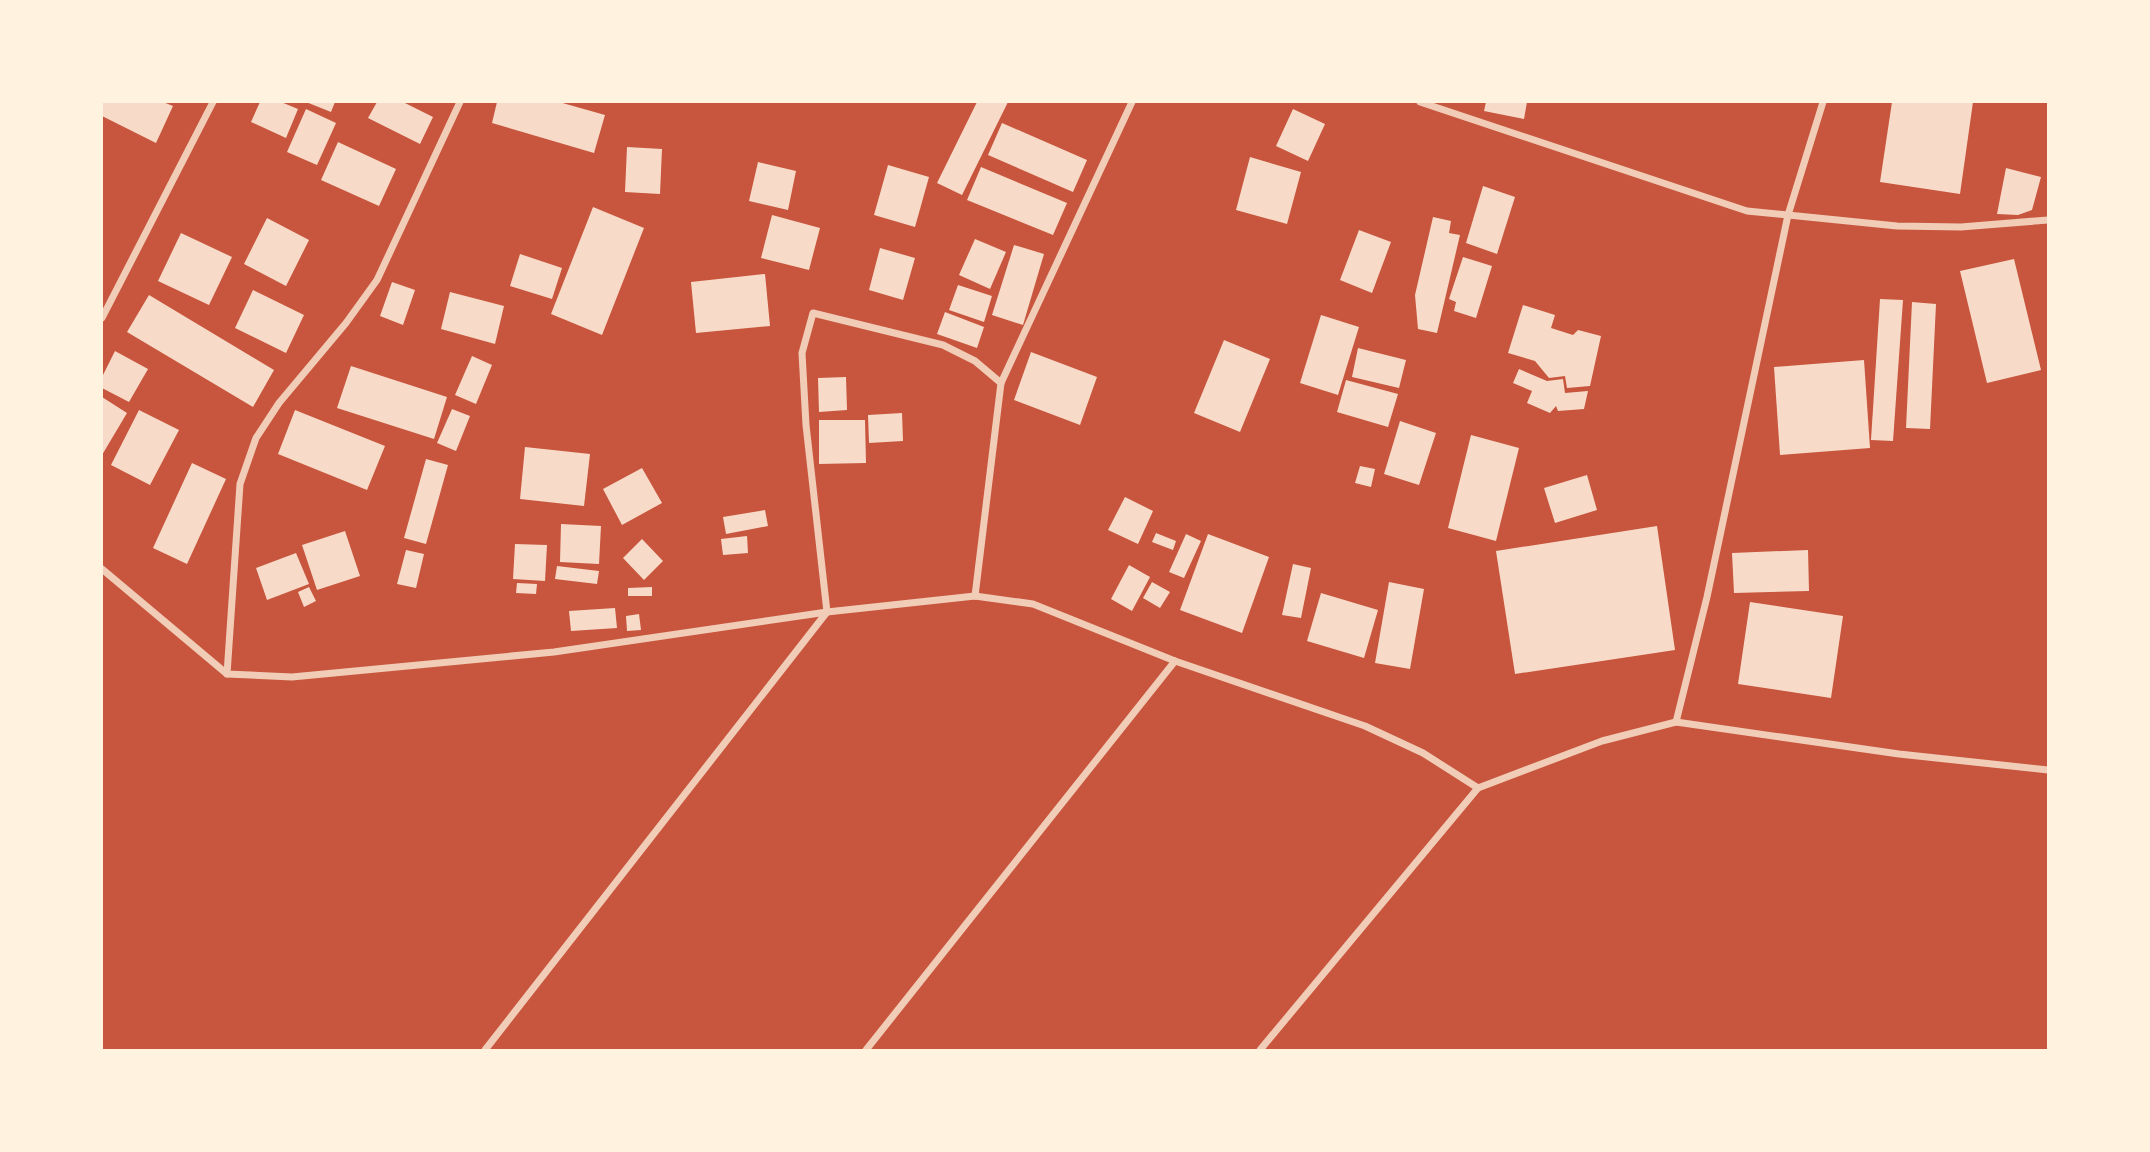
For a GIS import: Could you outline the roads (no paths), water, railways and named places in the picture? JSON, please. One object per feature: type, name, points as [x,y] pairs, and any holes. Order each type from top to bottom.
[{"type":"street","points":[[102,318],[214,102]]},
{"type":"street","points":[[227,674],[240,484],[256,438],[292,386],[346,323],[377,280],[460,102]]},
{"type":"street","points":[[975,596],[1001,383],[1132,102]]},
{"type":"street","points":[[1420,102],[1747,211],[1897,226],[1961,227],[2049,220]]},
{"type":"street","points":[[1676,722],[1707,597],[1788,215],[1823,102]]},
{"type":"street","points":[[485,1051],[827,612],[806,425],[802,353],[813,313],[943,345],[975,361],[1001,383]]},
{"type":"street","points":[[102,569],[227,674],[292,677],[554,652],[827,612],[975,596],[1033,604],[1175,662],[1365,726],[1423,752],[1478,788]]},
{"type":"street","points":[[866,1051],[1175,662]]},
{"type":"street","points":[[1260,1051],[1478,788],[1602,741],[1676,722],[1899,754],[2049,770]]}]
